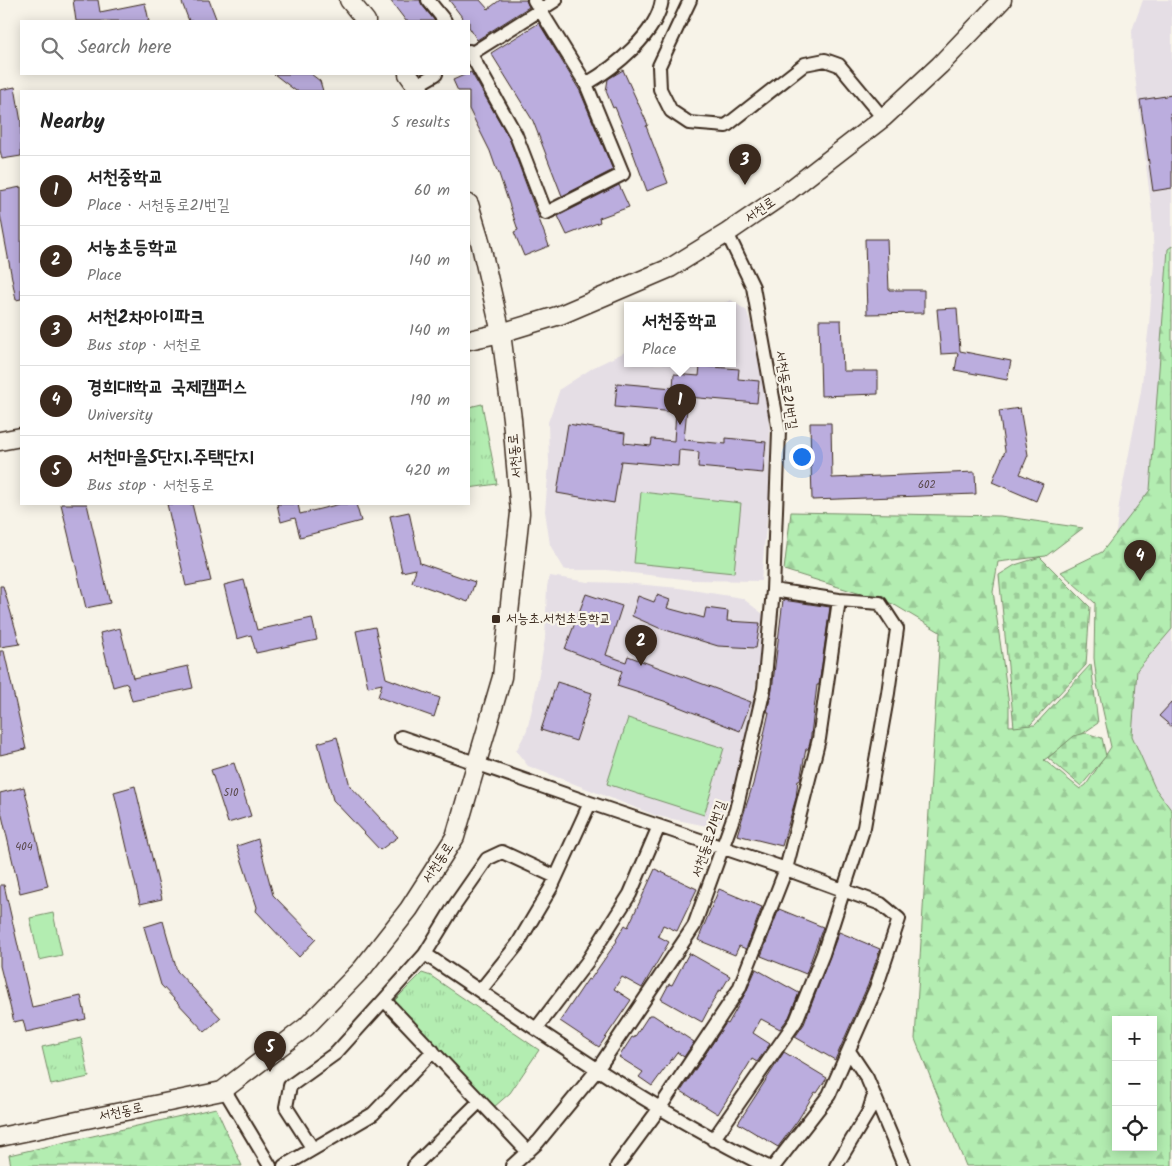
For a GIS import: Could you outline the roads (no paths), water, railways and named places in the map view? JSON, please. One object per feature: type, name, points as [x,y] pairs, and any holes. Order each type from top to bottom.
[{"type":"street","points":[[349,0],[365,20]]},
{"type":"street","points":[[428,0],[444,20]]},
{"type":"street","points":[[470,52],[538,5],[556,0]]},
{"type":"street","points":[[586,84],[607,72],[630,52],[648,31],[661,7],[662,0]]},
{"type":"street","points":[[690,0],[659,66],[660,89],[671,111],[689,124],[726,126],[805,64],[825,60],[839,65],[883,118]]},
{"type":"street","name":"서천로","points":[[470,340],[501,333],[560,315],[670,268],[727,233],[790,190],[883,118],[940,65],[1002,0]]},
{"type":"street","points":[[470,55],[516,135],[546,213],[623,174],[586,84],[538,5]]},
{"type":"street","points":[[415,83],[434,75]]},
{"type":"street","name":"서천동로","points":[[0,1137],[224,1089],[306,1028],[362,969],[409,909],[455,837],[502,677],[520,513],[512,419],[501,333],[479,237],[470,207]]},
{"type":"street","name":"서천동로21번길","points":[[522,1161],[597,1070],[694,926],[736,810],[764,689],[773,590],[779,431],[753,287],[727,233]]},
{"type":"street","points":[[0,441],[20,436]]},
{"type":"street","points":[[713,1140],[796,1021],[823,954],[864,827],[888,693],[897,629],[880,603],[839,600],[773,590]]},
{"type":"street","points":[[616,1166],[659,1108],[739,990],[786,869],[819,739],[839,600]]},
{"type":"street","points":[[401,737],[844,890],[881,904],[900,919],[876,988],[829,1095],[779,1164]]},
{"type":"street","points":[[480,991],[517,945],[556,877],[590,803]]},
{"type":"street","points":[[536,1029],[587,962],[630,894],[659,826]]},
{"type":"street","points":[[313,1150],[286,1107],[290,1086],[336,1053],[425,954],[487,858],[502,852],[556,877]]},
{"type":"street","points":[[425,954],[597,1070],[713,1140],[766,1166]]},
{"type":"street","points":[[384,1000],[480,1101],[522,1161]]},
{"type":"street","points":[[284,1166],[372,1114],[433,1051]]},
{"type":"street","points":[[848,1051],[867,1078],[904,1166]]},
{"type":"street","points":[[224,1089],[270,1166]]},
{"type":"street","points":[[836,1166],[869,1111],[874,1095]]},
{"type":"street","points":[[414,1166],[480,1101]]},
{"type":"place","name":"서천2차아이파크","points":[[745,185]]},
{"type":"place","name":"서천중학교","points":[[680,425]]},
{"type":"place","name":"경희대학교 국제캠퍼스","points":[[1140,581]]},
{"type":"place","name":"서능초.서천초등학교","points":[[496,619]]},
{"type":"place","name":"서농초등학교","points":[[641,666]]},
{"type":"place","name":"서천마을5단지.주택단지","points":[[270,1072]]}]
